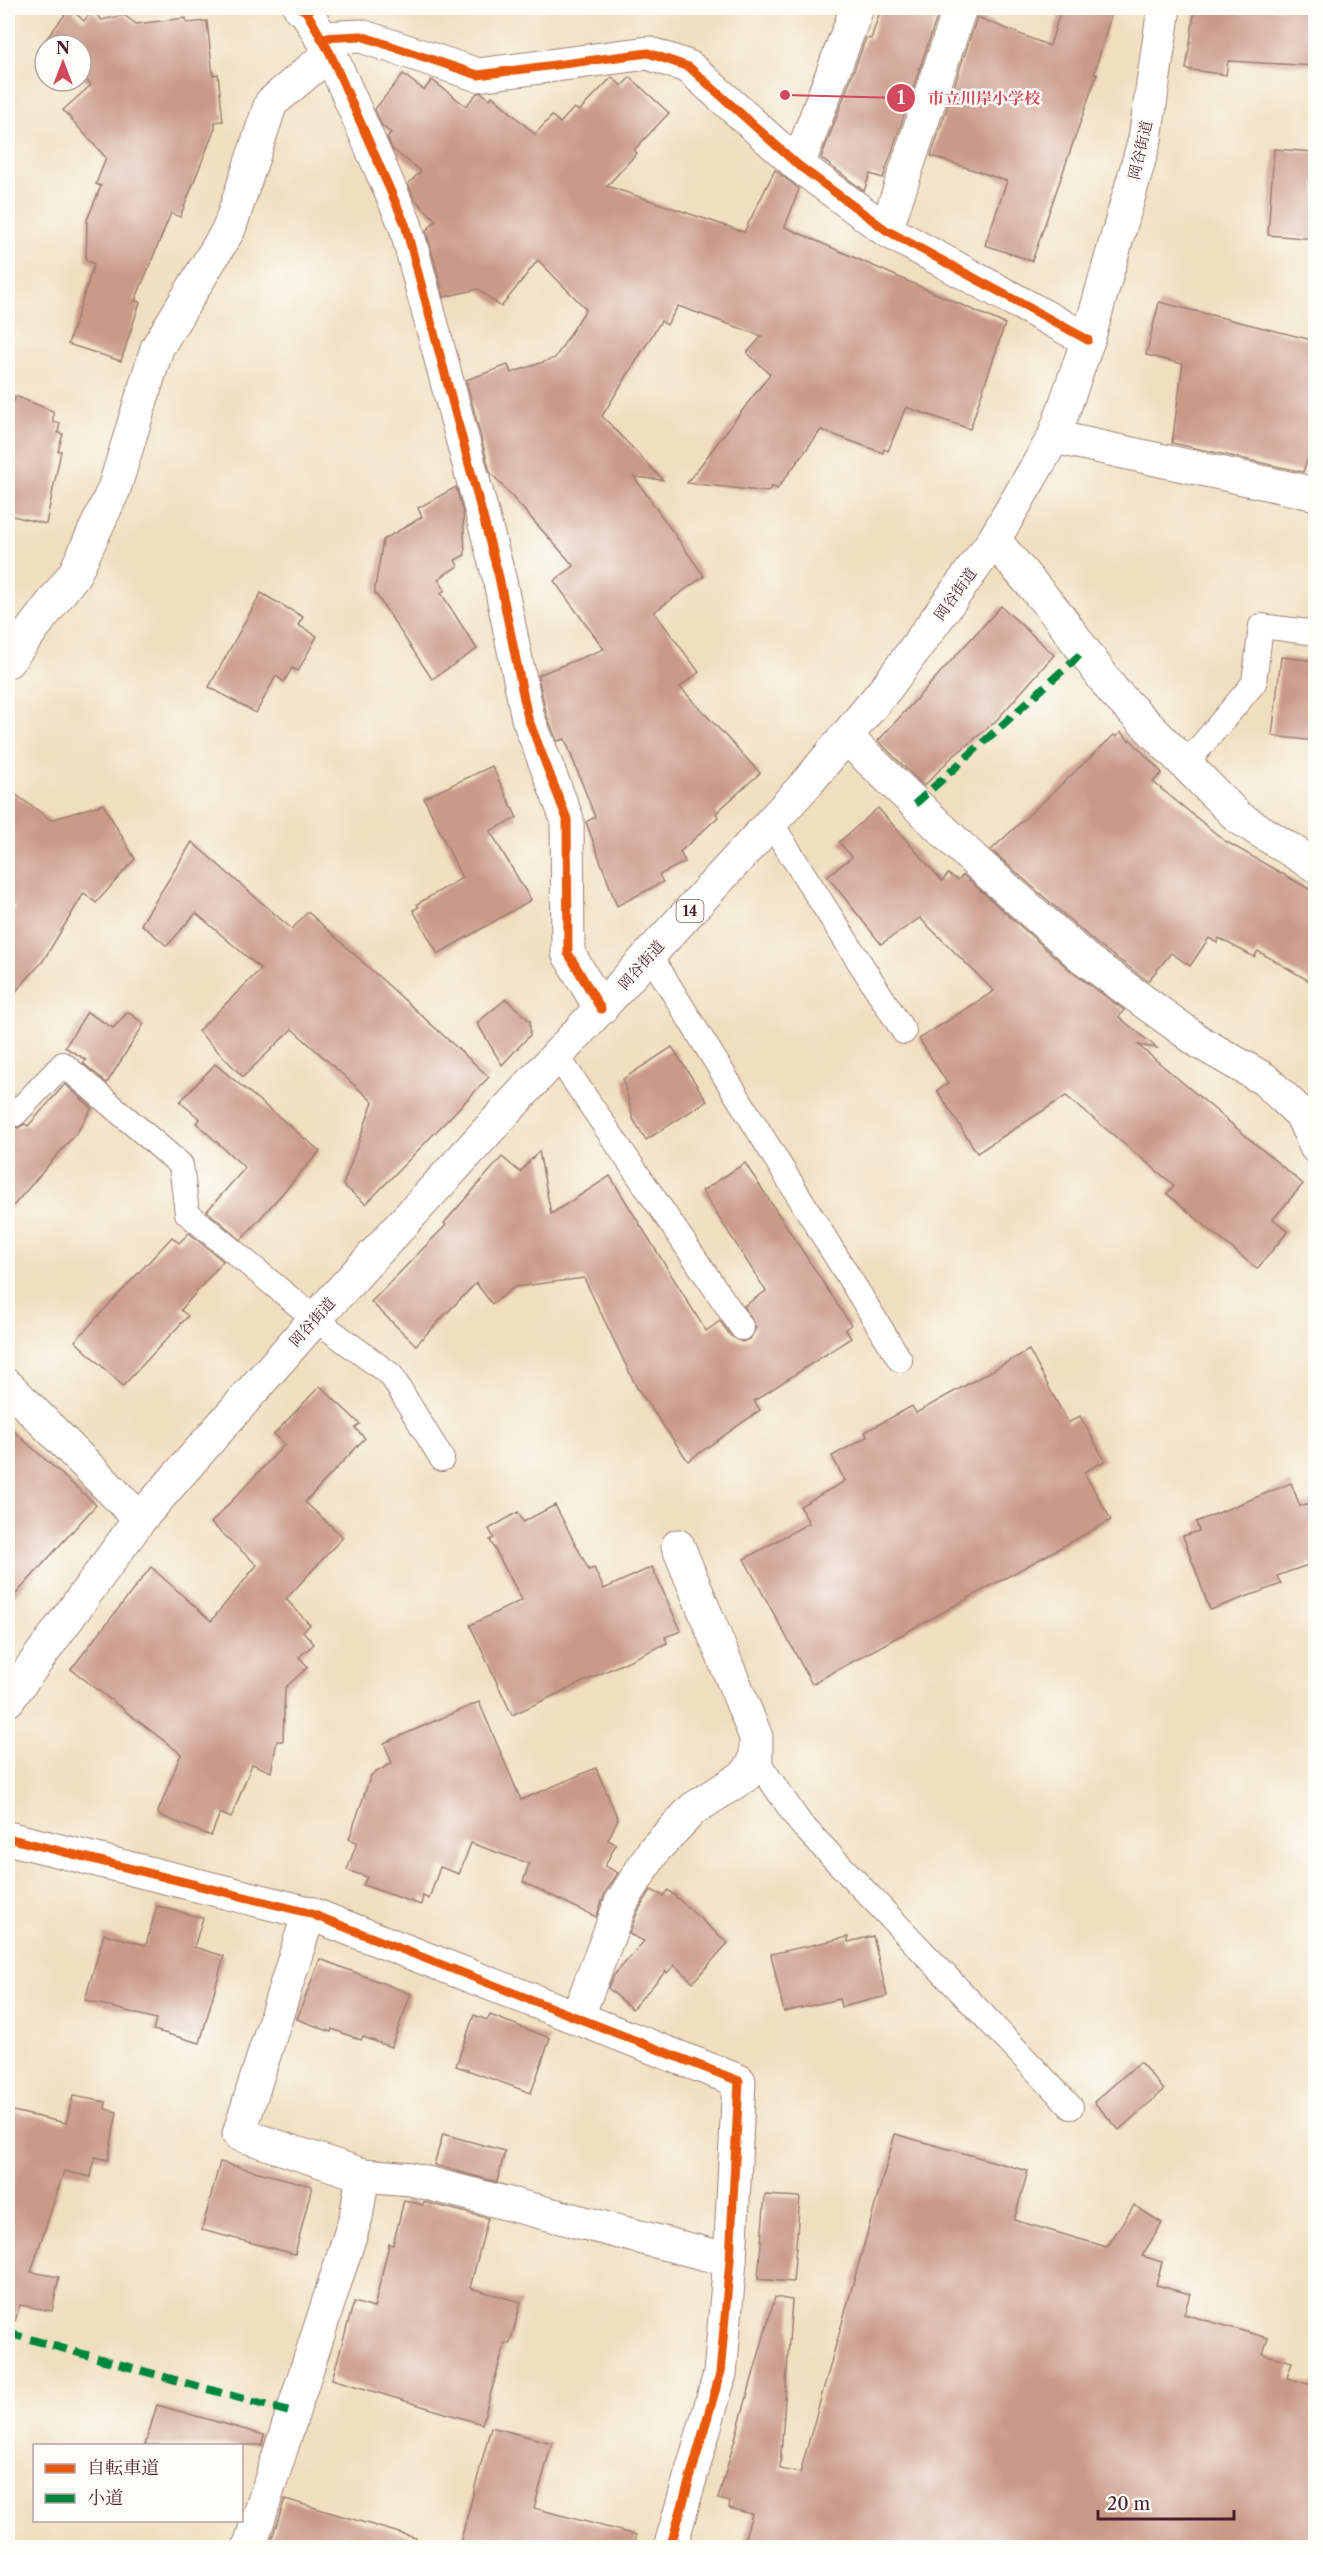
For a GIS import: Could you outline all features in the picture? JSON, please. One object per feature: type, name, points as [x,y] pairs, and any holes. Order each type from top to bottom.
[{"type":"street","points":[[300,8],[306,11],[326,46],[405,224],[499,577],[528,718],[567,819],[568,953],[601,1009]]},
{"type":"street","points":[[798,165],[857,8]]},
{"type":"street","points":[[886,230],[960,8]]},
{"type":"street","name":"岡谷街道","points":[[8,1700],[77,1602],[140,1519],[315,1319],[771,823],[887,687],[994,540],[1054,437],[1088,340],[1145,139],[1164,8]]},
{"type":"street","points":[[8,661],[75,573],[114,489],[157,348],[229,229],[271,103],[326,46],[361,36],[478,75],[648,53],[689,67],[798,165],[886,230],[1088,340]]},
{"type":"street","points":[[1054,437],[1316,494]]},
{"type":"street","points":[[994,540],[1057,614],[1113,691],[1238,816],[1316,866]]},
{"type":"street","points":[[846,737],[973,859],[1084,958],[1201,1043],[1264,1079],[1301,1114],[1316,1147]]},
{"type":"street","points":[[8,1386],[140,1519]]},
{"type":"street","points":[[577,2018],[621,1903],[654,1850],[693,1809],[746,1774],[756,1759],[756,1737],[678,1546]]},
{"type":"street","points":[[8,1838],[309,1913],[739,2081],[730,2260],[720,2374],[670,2547]]},
{"type":"street","points":[[309,1913],[239,2134],[363,2175],[411,2179],[730,2260]]},
{"type":"street","points":[[249,2547],[356,2217],[363,2175]]},
{"type":"lane","points":[[1186,764],[1254,683],[1261,626],[1316,633]]},
{"type":"lane","points":[[771,823],[904,1032]]},
{"type":"lane","points":[[650,955],[900,1359]]},
{"type":"lane","points":[[558,1057],[742,1328]]},
{"type":"lane","points":[[15,1114],[63,1064],[181,1165],[187,1213],[315,1319],[391,1375],[442,1460]]},
{"type":"lane","points":[[756,1759],[800,1823],[1071,2107]]},
{"type":"building","points":[[70,8],[84,21],[92,11],[102,20],[124,15],[136,24],[186,18],[187,23],[207,21],[213,75],[218,74],[223,121],[215,122],[215,128],[180,217],[171,213],[135,301],[140,302],[121,361],[68,344],[94,264],[86,260],[87,220],[101,186],[96,184],[106,158],[63,110],[82,93],[93,93],[93,33],[51,33]]},
{"type":"building","points":[[881,8],[940,8],[883,178],[870,174],[864,191],[821,158],[866,38],[871,39]]},
{"type":"building","points":[[1061,8],[1113,8],[1094,74],[1097,74],[1032,261],[985,245],[1007,181],[931,156],[977,17],[1050,46]]},
{"type":"building","points":[[1195,8],[1316,8],[1316,66],[1228,61],[1226,75],[1186,69]]},
{"type":"building","points":[[403,74],[424,90],[432,80],[466,106],[477,93],[482,93],[490,99],[492,96],[535,134],[552,116],[560,123],[574,108],[579,111],[612,77],[622,86],[630,77],[669,113],[634,150],[637,153],[607,186],[744,232],[775,170],[799,189],[785,227],[1005,324],[970,429],[906,407],[888,451],[884,449],[883,453],[821,430],[777,489],[772,486],[768,492],[687,483],[770,374],[747,353],[762,336],[678,306],[667,325],[661,321],[602,416],[663,480],[634,477],[704,576],[654,612],[699,672],[680,687],[760,773],[716,813],[718,817],[680,852],[685,862],[659,875],[663,882],[617,906],[586,822],[595,817],[565,739],[557,741],[546,713],[538,675],[604,649],[554,581],[574,566],[490,472],[466,380],[508,365],[511,373],[555,358],[586,309],[538,260],[501,307],[478,289],[444,297],[426,231],[436,220],[414,199],[408,184],[421,171],[392,149],[387,137],[391,133],[382,126],[375,109]]},
{"type":"building","points":[[1274,149],[1316,152],[1316,239],[1268,235]]},
{"type":"building","points":[[1159,302],[1316,341],[1316,464],[1307,461],[1303,472],[1172,443],[1183,364],[1146,355]]},
{"type":"building","points":[[15,396],[53,411],[53,422],[60,423],[58,433],[63,434],[46,524],[8,515],[8,401],[14,402]]},
{"type":"building","points":[[456,487],[463,513],[465,555],[455,560],[458,566],[438,579],[445,590],[441,593],[477,649],[432,679],[375,593],[375,587],[383,540],[422,517],[418,508]]},
{"type":"building","points":[[261,593],[303,617],[298,625],[317,636],[298,671],[292,668],[284,682],[276,676],[256,713],[209,687]]},
{"type":"building","points":[[1001,606],[1054,655],[995,722],[950,759],[924,786],[878,741]]},
{"type":"building","points":[[1281,657],[1316,661],[1316,741],[1272,736]]},
{"type":"building","points":[[1121,732],[1162,773],[1153,782],[1225,841],[1316,893],[1316,985],[1258,951],[1254,957],[1219,938],[1217,943],[1209,938],[1190,966],[1171,953],[1148,981],[1096,943],[991,850],[1114,735],[1116,737]]},
{"type":"building","points":[[492,766],[517,818],[490,831],[531,900],[438,954],[413,910],[419,907],[417,904],[462,878],[424,798]]},
{"type":"building","points":[[8,789],[51,820],[103,804],[135,859],[96,903],[84,893],[43,961],[8,1000],[8,921],[15,909],[8,899]]},
{"type":"building","points":[[878,808],[942,881],[948,874],[958,880],[963,875],[1072,972],[1124,1010],[1119,1017],[1157,1048],[1138,1045],[1303,1184],[1273,1219],[1288,1231],[1257,1269],[1167,1194],[1174,1185],[1066,1096],[977,1153],[937,1090],[948,1084],[919,1039],[994,991],[920,918],[881,944],[827,876],[852,857],[839,842]]},
{"type":"building","points":[[192,842],[292,929],[308,912],[489,1077],[366,1204],[343,1185],[373,1102],[292,1029],[243,1077],[198,1031],[261,969],[196,913],[167,946],[141,924]]},
{"type":"building","points":[[506,999],[530,1021],[530,1035],[502,1065],[477,1023]]},
{"type":"building","points":[[87,1012],[113,1028],[128,1012],[144,1024],[107,1083],[83,1063],[86,1060],[65,1047]]},
{"type":"building","points":[[672,1047],[707,1101],[646,1140],[633,1119],[623,1079]]},
{"type":"building","points":[[215,1064],[320,1151],[241,1240],[207,1211],[245,1168],[196,1123],[200,1119],[180,1102]]},
{"type":"building","points":[[65,1084],[92,1108],[78,1131],[8,1212],[8,1126],[18,1128],[25,1124],[28,1126]]},
{"type":"building","points":[[539,1151],[551,1214],[610,1176],[706,1331],[720,1321],[731,1336],[742,1342],[750,1339],[756,1328],[744,1306],[766,1291],[702,1191],[745,1163],[851,1325],[845,1329],[851,1338],[754,1401],[760,1410],[688,1461],[637,1388],[584,1278],[515,1287],[492,1304],[476,1283],[416,1345],[371,1302],[446,1225],[444,1223],[502,1157],[520,1172]]},
{"type":"building","points":[[189,1233],[223,1261],[181,1310],[188,1316],[123,1386],[75,1341],[172,1237],[179,1243]]},
{"type":"building","points":[[1029,1350],[1068,1423],[1080,1416],[1105,1461],[1084,1472],[1111,1520],[812,1684],[744,1559],[809,1523],[800,1506],[845,1481],[832,1456],[867,1437],[865,1432],[912,1406],[916,1413]]},
{"type":"building","points":[[320,1386],[360,1424],[355,1428],[365,1438],[305,1502],[343,1537],[286,1599],[310,1625],[303,1631],[314,1644],[299,1657],[308,1667],[285,1688],[283,1741],[277,1741],[271,1772],[252,1764],[231,1818],[220,1813],[211,1836],[159,1815],[158,1812],[181,1754],[71,1669],[151,1567],[211,1621],[257,1565],[211,1523],[285,1444],[274,1434]]},
{"type":"building","points":[[8,1426],[96,1505],[8,1603]]},
{"type":"building","points":[[1291,1483],[1300,1506],[1316,1501],[1316,1562],[1277,1576],[1281,1584],[1210,1610],[1183,1536],[1199,1531],[1196,1522]]},
{"type":"building","points":[[555,1505],[589,1570],[594,1568],[604,1589],[652,1567],[681,1631],[665,1637],[667,1643],[512,1715],[470,1625],[522,1600],[490,1540],[494,1538],[489,1529],[518,1512],[523,1522]]},
{"type":"building","points":[[479,1702],[521,1800],[596,1768],[618,1819],[608,1840],[616,1844],[605,1866],[618,1873],[605,1893],[596,1917],[523,1882],[529,1864],[471,1843],[459,1874],[440,1867],[429,1899],[423,1896],[421,1905],[363,1885],[367,1877],[347,1870],[357,1842],[349,1839],[371,1775],[392,1763],[384,1743]]},
{"type":"building","points":[[651,1890],[663,1896],[668,1890],[728,1943],[693,1982],[674,1965],[632,2009],[608,1988],[614,1975],[644,1941],[629,1934],[638,1911]]},
{"type":"building","points":[[157,1906],[203,1918],[194,1947],[224,1956],[200,2043],[153,2030],[156,2019],[85,2000],[104,1934],[146,1945]]},
{"type":"building","points":[[873,1936],[887,1996],[841,2007],[839,1999],[784,2012],[771,1954],[848,1937],[848,1942]]},
{"type":"building","points":[[320,1959],[411,1994],[391,2047],[363,2037],[361,2040],[332,2029],[331,2032],[297,2019]]},
{"type":"building","points":[[474,2015],[487,2020],[490,2015],[550,2038],[531,2093],[456,2066]]},
{"type":"building","points":[[1140,2062],[1164,2090],[1119,2130],[1094,2102]]},
{"type":"building","points":[[73,2096],[106,2102],[105,2109],[117,2112],[108,2160],[95,2157],[91,2177],[64,2171],[31,2272],[59,2277],[52,2311],[20,2305],[15,2321],[8,2320],[8,2110],[66,2123]]},
{"type":"building","points":[[443,2134],[505,2151],[497,2182],[434,2165]]},
{"type":"building","points":[[895,2134],[1028,2171],[1014,2220],[1107,2247],[1134,2205],[1162,2223],[1142,2256],[1162,2262],[1156,2285],[1190,2294],[1184,2314],[1268,2338],[1263,2354],[1292,2362],[1287,2378],[1316,2386],[1316,2547],[742,2547],[752,2514],[729,2508],[730,2502],[718,2499],[775,2297],[792,2300],[780,2469],[800,2473]]},
{"type":"building","points":[[220,2162],[312,2186],[295,2254],[202,2230]]},
{"type":"building","points":[[765,2195],[800,2197],[793,2282],[758,2279]]},
{"type":"building","points":[[404,2200],[423,2205],[424,2202],[488,2218],[470,2288],[521,2302],[510,2344],[505,2343],[482,2424],[332,2379],[354,2302],[374,2308],[389,2244],[393,2245]]},
{"type":"building","points":[[157,2405],[264,2435],[262,2445],[145,2444]]},
{"type":"building","points":[[491,2427],[552,2443],[534,2508],[636,2535],[635,2547],[459,2547]]},
{"type":"building","points":[[285,2499],[416,2538],[414,2547],[269,2547]]},
{"type":"marked path","points":[[915,804],[1084,651]]},
{"type":"marked path","points":[[8,2333],[293,2413]]},
{"type":"cycle path","points":[[300,8],[306,11],[330,53],[405,224],[499,577],[528,718],[567,819],[568,953],[601,1009]]},
{"type":"cycle path","points":[[321,38],[361,36],[478,75],[648,53],[689,67],[798,165],[886,230],[1088,340]]},
{"type":"cycle path","points":[[8,1838],[309,1913],[739,2081],[730,2260],[720,2374],[670,2548]]},
{"type":"place","name":"市立川岸小学校","points":[[785,95]]}]
